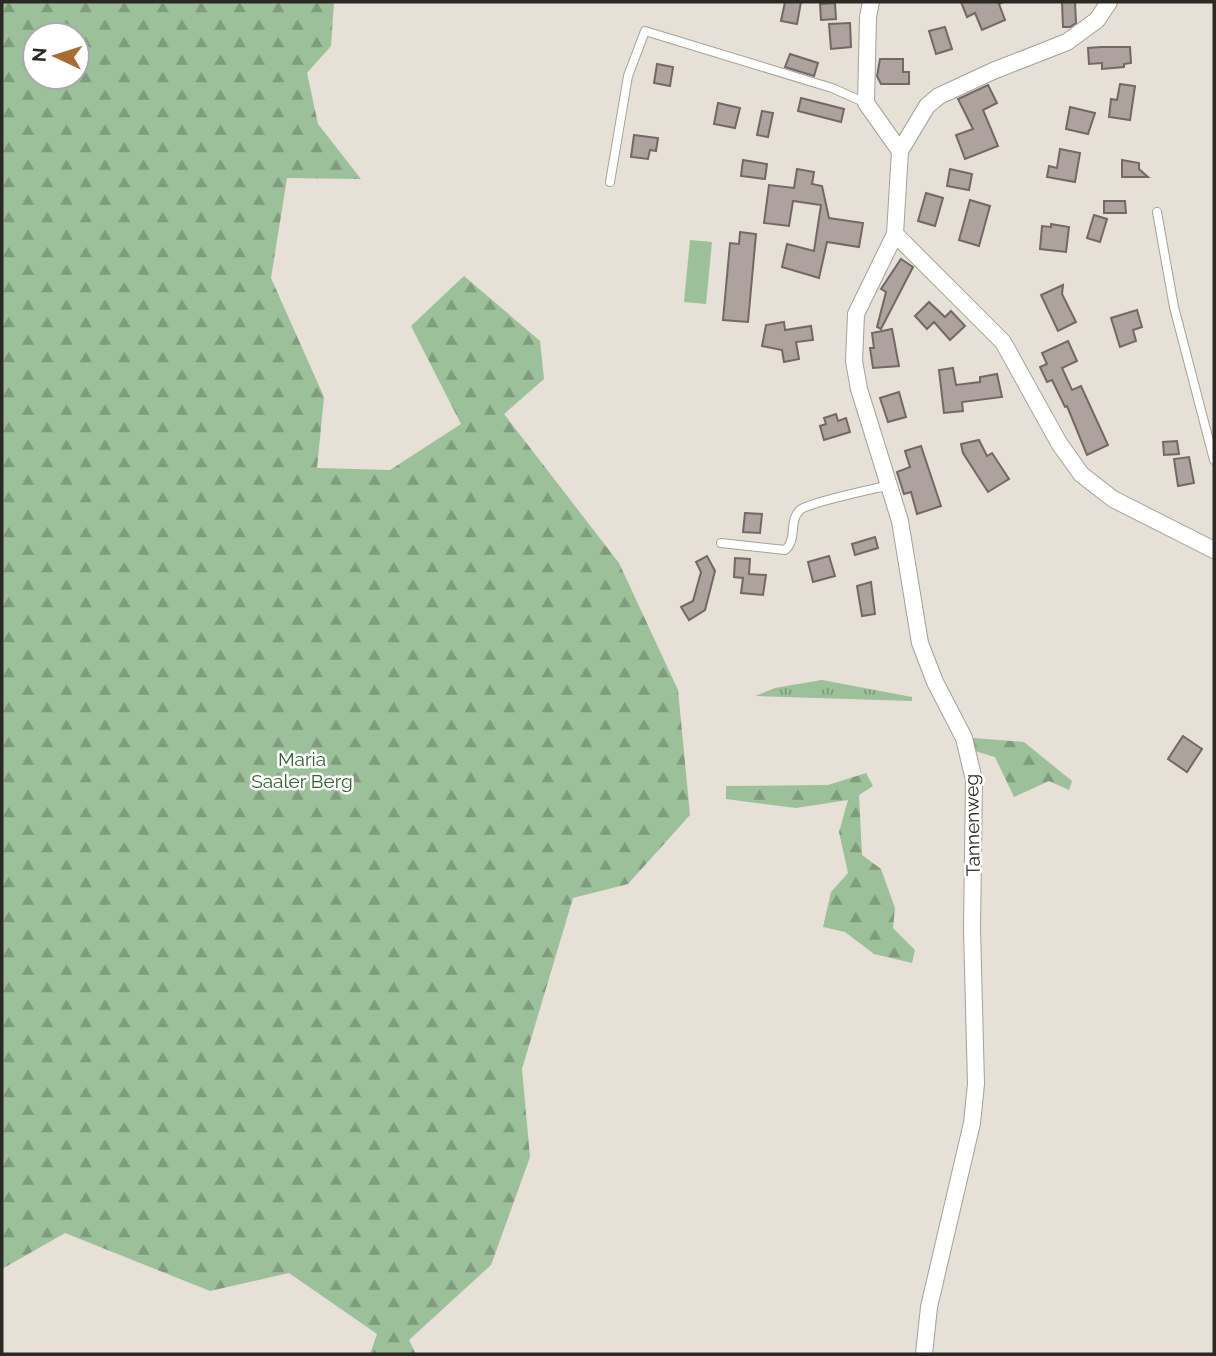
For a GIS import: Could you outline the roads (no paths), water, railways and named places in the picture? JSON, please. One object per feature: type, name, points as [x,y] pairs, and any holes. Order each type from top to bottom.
[{"type":"street","points":[[871,2],[868,17],[866,103],[900,151]]},
{"type":"street","points":[[1109,2],[1097,19],[1067,42],[939,96],[917,119],[900,151],[895,234],[1003,342],[1059,443],[1081,474],[1113,499],[1214,550]]},
{"type":"street","name":"Tannenweg","points":[[895,234],[856,314],[853,339],[859,389],[890,485],[907,558],[920,643],[935,682],[964,738],[974,780],[972,929],[976,1084],[972,1123],[929,1307],[924,1354]]},
{"type":"lane","points":[[610,182],[628,76],[645,31],[832,88],[866,103]]},
{"type":"lane","points":[[1157,212],[1174,307],[1214,460]]},
{"type":"lane","points":[[721,543],[785,550],[792,540],[799,510],[890,485]]},
{"type":"park label","name":"Maria Saaler Berg","points":[[302,770]]}]
